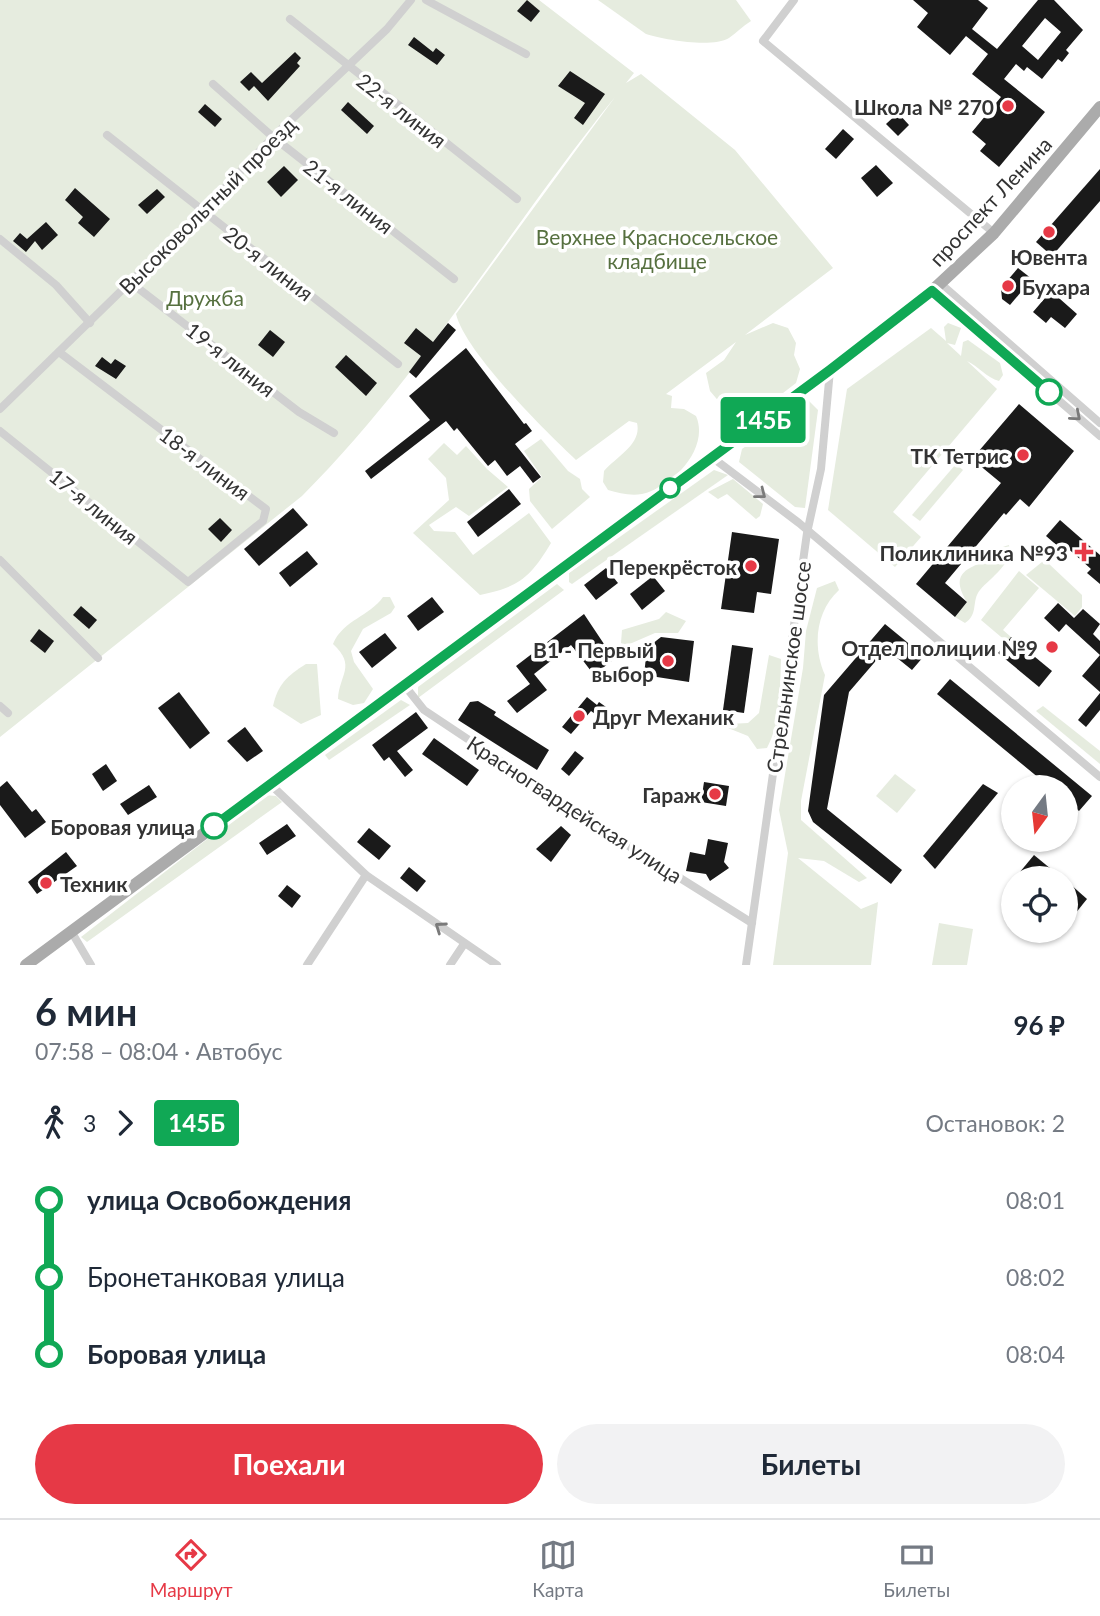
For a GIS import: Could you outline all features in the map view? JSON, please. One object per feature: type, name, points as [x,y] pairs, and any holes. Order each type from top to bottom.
[{"type":"main road","name":"проспект Ленина","points":[[26,965],[713,458],[936,287],[994,233],[1100,107]]},
{"type":"street","name":"Высоковольтный проезд","points":[[0,409],[203,211],[273,137],[387,29],[411,0]]},
{"type":"street","points":[[426,0],[526,54]]},
{"type":"street","points":[[794,0],[763,41],[994,233]]},
{"type":"street","name":"22-я линия","points":[[290,19],[517,199]]},
{"type":"street","name":"21-я линия","points":[[213,84],[273,137],[454,279]]},
{"type":"street","name":"20-я линия","points":[[107,135],[398,364]]},
{"type":"street","points":[[0,239],[56,285],[90,323]]},
{"type":"street","name":"19-я линия","points":[[130,282],[299,412],[334,433]]},
{"type":"street","points":[[936,287],[1100,423]]},
{"type":"street","points":[[936,287],[1100,436]]},
{"type":"street","name":"18-я линия","points":[[59,352],[266,509],[263,520],[188,582]]},
{"type":"street","name":"Стрельнинское шоссе","points":[[746,965],[807,533],[821,469],[830,370]]},
{"type":"street","name":"17-я линия","points":[[0,431],[188,582]]},
{"type":"street","points":[[713,458],[1100,777]]},
{"type":"street","points":[[0,560],[98,658]]},
{"type":"street","name":"Красногвардейская улица","points":[[405,686],[424,710],[624,843],[752,923]]},
{"type":"street","points":[[0,706],[8,713]]},
{"type":"street","points":[[270,784],[366,875],[497,965]]},
{"type":"street","points":[[307,965],[366,875]]},
{"type":"street","points":[[71,931],[91,965]]},
{"type":"street","points":[[450,965],[464,944]]},
{"type":"green space","name":"Дружба","points":[[0,0],[539,0],[634,73],[626,83],[641,74],[735,150],[833,268],[745,335],[773,323],[788,328],[796,343],[794,355],[800,369],[796,383],[748,420],[732,417],[710,391],[706,373],[724,360],[736,342],[666,394],[672,396],[671,408],[684,409],[696,416],[698,441],[686,464],[676,475],[654,490],[629,494],[608,490],[603,482],[604,471],[632,443],[638,430],[637,423],[629,421],[576,460],[508,391],[474,349],[456,314],[615,97],[426,352],[346,450],[302,496],[0,737]]},
{"type":"green space","points":[[598,0],[736,0],[751,21],[721,41],[676,41],[646,34]]},
{"type":"green space","points":[[948,323],[961,328],[955,345],[947,343],[961,356],[963,342],[968,340],[1000,363],[1003,375],[999,381],[967,361],[997,389],[893,512],[921,537],[895,567],[828,510],[847,389],[931,328],[946,341],[944,327]]},
{"type":"green space","points":[[808,400],[818,410],[805,508],[795,507],[739,462],[742,449]]},
{"type":"green space","points":[[541,439],[568,471],[580,479],[582,489],[590,497],[552,529],[530,501],[529,489],[542,477],[524,451]]},
{"type":"green space","points":[[444,443],[457,455],[466,446],[508,487],[469,516],[456,507],[429,525],[434,531],[455,532],[473,555],[529,513],[551,543],[530,573],[514,584],[480,595],[413,533],[449,500],[446,478],[428,459]]},
{"type":"green space","points":[[956,464],[963,470],[920,521],[912,515]]},
{"type":"green space","points":[[714,470],[728,475],[572,584],[569,582],[569,573]]},
{"type":"green space","points":[[733,479],[763,504],[760,516],[756,519],[727,494],[718,499],[708,492]]},
{"type":"green space","points":[[1009,545],[1008,558],[977,594],[972,616],[965,623],[955,617],[967,602],[960,583],[964,572],[993,558],[999,548]]},
{"type":"green space","points":[[1042,562],[1048,563],[1082,595],[1082,607],[1075,616],[1026,575]]},
{"type":"green space","points":[[1019,571],[1039,588],[1003,630],[1011,637],[1007,642],[981,620]]},
{"type":"green space","points":[[835,581],[839,590],[825,608],[818,630],[818,652],[825,675],[801,801],[801,820],[867,878],[859,882],[824,861],[798,858],[861,909],[878,902],[871,965],[773,965],[788,853],[779,810],[803,668],[806,631],[817,588]]},
{"type":"green space","points":[[557,584],[564,590],[418,698],[418,687]]},
{"type":"green space","points":[[383,597],[390,597],[395,607],[391,613],[363,629],[351,651],[354,662],[373,689],[364,703],[353,705],[338,699],[345,665],[344,658],[333,644],[343,629]]},
{"type":"green space","points":[[666,612],[686,621],[678,633],[655,633],[625,646],[621,643],[622,630],[659,619]]},
{"type":"green space","points":[[769,655],[781,659],[779,705],[772,738],[767,748],[757,749],[748,736],[728,728],[729,724],[748,723],[759,713]]},
{"type":"green space","points":[[306,664],[317,664],[321,715],[301,724],[273,706],[284,681]]},
{"type":"green space","points":[[401,700],[410,705],[329,760],[325,755]]},
{"type":"green space","points":[[1043,706],[1100,751],[1100,764],[1036,711]]},
{"type":"green space","points":[[895,774],[916,790],[897,813],[876,796]]},
{"type":"green space","points":[[264,795],[276,796],[282,802],[87,942],[81,937]]},
{"type":"green space","points":[[939,923],[973,929],[967,965],[932,965]]},
{"type":"building","points":[[527,0],[540,11],[531,22],[517,11]]},
{"type":"building","points":[[913,0],[978,0],[988,8],[972,29],[997,49],[1038,0],[1054,0],[1083,30],[1066,50],[1069,53],[1062,62],[1058,59],[1042,79],[1027,67],[1024,71],[1016,64],[1004,79],[1045,112],[999,167],[980,151],[986,144],[972,132],[1001,97],[972,74],[988,54],[966,36],[950,55],[917,27],[928,13]],"holes":[[[1045,18],[1061,32],[1038,60],[1022,46]]]},
{"type":"building","points":[[414,37],[433,52],[436,48],[445,55],[437,65],[408,45]]},
{"type":"building","points":[[295,52],[301,58],[297,63],[300,66],[268,101],[254,86],[249,91],[240,82],[251,72],[262,83]]},
{"type":"building","points":[[570,71],[605,94],[583,125],[574,118],[585,103],[558,86]]},
{"type":"building","points":[[348,102],[374,126],[367,134],[341,110]]},
{"type":"building","points":[[205,104],[222,119],[215,127],[198,112]]},
{"type":"building","points":[[898,113],[909,125],[898,136],[886,124]]},
{"type":"building","points":[[843,129],[854,139],[836,159],[825,149]]},
{"type":"building","points":[[876,165],[893,183],[877,197],[861,178]]},
{"type":"building","points":[[284,166],[298,180],[281,197],[267,182]]},
{"type":"building","points":[[1100,169],[1100,201],[1052,256],[1036,242]]},
{"type":"building","points":[[75,188],[110,219],[94,237],[78,223],[83,217],[65,200]]},
{"type":"building","points":[[157,189],[165,197],[147,214],[138,205]]},
{"type":"building","points":[[46,222],[58,235],[42,250],[35,241],[26,252],[13,241],[20,233],[27,239]]},
{"type":"building","points":[[1018,268],[1032,279],[1010,305],[1002,299],[1001,288]]},
{"type":"building","points":[[1051,291],[1077,314],[1065,328],[1051,317],[1046,323],[1033,312]]},
{"type":"building","points":[[448,323],[456,330],[416,378],[409,372],[421,356],[404,343],[416,328],[433,342]]},
{"type":"building","points":[[270,330],[285,342],[273,357],[258,345]]},
{"type":"building","points":[[466,348],[532,431],[515,444],[541,477],[533,483],[520,466],[507,476],[495,460],[488,466],[457,428],[454,431],[446,421],[371,479],[365,471],[430,420],[409,396]]},
{"type":"building","points":[[346,355],[377,383],[366,396],[335,367]]},
{"type":"building","points":[[102,357],[111,364],[115,359],[126,366],[116,379],[95,366]]},
{"type":"building","name":"ТК Тетрис","points":[[1019,404],[1074,451],[1029,507],[1020,499],[1006,515],[1004,513],[945,583],[967,602],[955,617],[916,584],[1001,483],[972,459]]},
{"type":"building","points":[[509,489],[521,504],[478,537],[467,522]]},
{"type":"building","points":[[293,508],[308,525],[259,566],[244,549]]},
{"type":"building","points":[[220,518],[232,530],[221,542],[208,529]]},
{"type":"building","name":"Поликлиника №93","points":[[1060,520],[1100,555],[1100,584],[1087,573],[1091,569],[1063,544],[1060,548],[1046,536]]},
{"type":"building","name":"Перекрёсток","points":[[732,532],[779,539],[771,594],[757,592],[754,613],[721,609]]},
{"type":"building","points":[[307,551],[318,564],[290,587],[279,573]]},
{"type":"building","points":[[606,568],[618,583],[596,600],[584,585]]},
{"type":"building","points":[[653,576],[665,591],[642,610],[630,594]]},
{"type":"building","points":[[432,597],[444,612],[418,631],[407,616]]},
{"type":"building","points":[[1058,603],[1074,618],[1083,609],[1100,624],[1093,634],[1100,641],[1100,655],[1066,624],[1059,632],[1044,618]]},
{"type":"building","points":[[81,606],[97,620],[89,629],[73,615]]},
{"type":"building","points":[[584,614],[614,659],[594,675],[571,645],[534,674],[547,690],[517,713],[507,701],[530,684],[516,666]]},
{"type":"building","points":[[885,624],[924,656],[912,670],[886,649],[849,692],[827,809],[902,870],[891,884],[813,822],[808,811],[824,695]]},
{"type":"building","points":[[39,629],[54,641],[45,653],[30,641]]},
{"type":"building","points":[[385,633],[397,648],[372,668],[359,652]]},
{"type":"building","name":"В1 - Первый выбор","points":[[661,637],[694,641],[689,682],[644,675],[647,648]]},
{"type":"building","points":[[1011,637],[1052,671],[1039,687],[998,653]]},
{"type":"building","points":[[732,645],[753,648],[744,713],[723,710]]},
{"type":"building","points":[[1100,655],[1100,692],[1082,676]]},
{"type":"building","points":[[950,679],[1067,775],[1035,775],[937,694]]},
{"type":"building","points":[[179,692],[210,733],[190,749],[158,708]]},
{"type":"building","points":[[1100,693],[1100,710],[1086,727],[1078,720]]},
{"type":"building","name":"Друг Механик","points":[[587,697],[597,705],[599,702],[606,707],[603,711],[610,717],[606,722],[591,711],[571,734],[562,727]]},
{"type":"building","points":[[478,701],[496,712],[494,715],[549,750],[537,770],[458,720],[470,702]]},
{"type":"building","points":[[416,712],[428,728],[397,751],[413,770],[405,777],[389,757],[384,761],[372,745]]},
{"type":"building","points":[[245,727],[263,751],[247,762],[227,741]]},
{"type":"building","points":[[434,738],[479,770],[467,786],[422,754]]},
{"type":"building","points":[[575,751],[584,758],[569,776],[561,769]]},
{"type":"building","points":[[106,764],[117,781],[103,791],[92,774]]},
{"type":"building","points":[[7,781],[32,812],[36,809],[46,822],[25,838],[0,805],[0,787]]},
{"type":"building","name":"Гараж","points":[[704,782],[729,786],[726,806],[701,802]]},
{"type":"building","points":[[983,784],[998,793],[935,869],[923,856]]},
{"type":"building","points":[[1078,784],[1092,796],[1078,810]]},
{"type":"building","points":[[149,785],[157,797],[128,815],[120,804]]},
{"type":"building","points":[[287,824],[296,836],[267,855],[259,843]]},
{"type":"building","points":[[561,826],[571,835],[551,862],[536,849]]},
{"type":"building","points":[[369,828],[391,846],[379,860],[357,842]]},
{"type":"building","points":[[708,839],[728,843],[724,862],[729,868],[710,881],[706,874],[686,871],[690,852],[705,855]]},
{"type":"building","points":[[66,852],[77,866],[37,894],[28,882]]},
{"type":"building","points":[[1034,855],[1047,866],[1025,866]]},
{"type":"building","points":[[409,867],[426,881],[417,892],[400,878]]},
{"type":"building","points":[[287,885],[301,896],[292,908],[278,896]]},
{"type":"building","points":[[1078,891],[1087,899],[1078,910]]},
{"type":"bus line","name":"145Б","points":[[214,826],[713,458],[932,291],[1049,392]]},
{"type":"place","name":"Школа № 270","points":[[1008,106]]},
{"type":"place","name":"Ювента","points":[[1049,232]]},
{"type":"place","name":"Бухара","points":[[1008,286]]},
{"type":"place","name":"ТК Тетрис","points":[[1023,455]]},
{"type":"place","name":"Поликлиника №93","points":[[1084,552]]},
{"type":"place","name":"Перекрёсток","points":[[751,566]]},
{"type":"place","name":"Отдел полиции №9","points":[[1052,647]]},
{"type":"place","name":"В1 - Первый выбор","points":[[668,661]]},
{"type":"place","name":"Друг Механик","points":[[579,716]]},
{"type":"place","name":"Гараж","points":[[715,794]]},
{"type":"place","name":"Боровая улица","points":[[214,826]]},
{"type":"place","name":"Техник","points":[[46,883]]},
{"type":"park label","name":"Верхнее Красносельское кладбище","points":[[657,248]]}]
